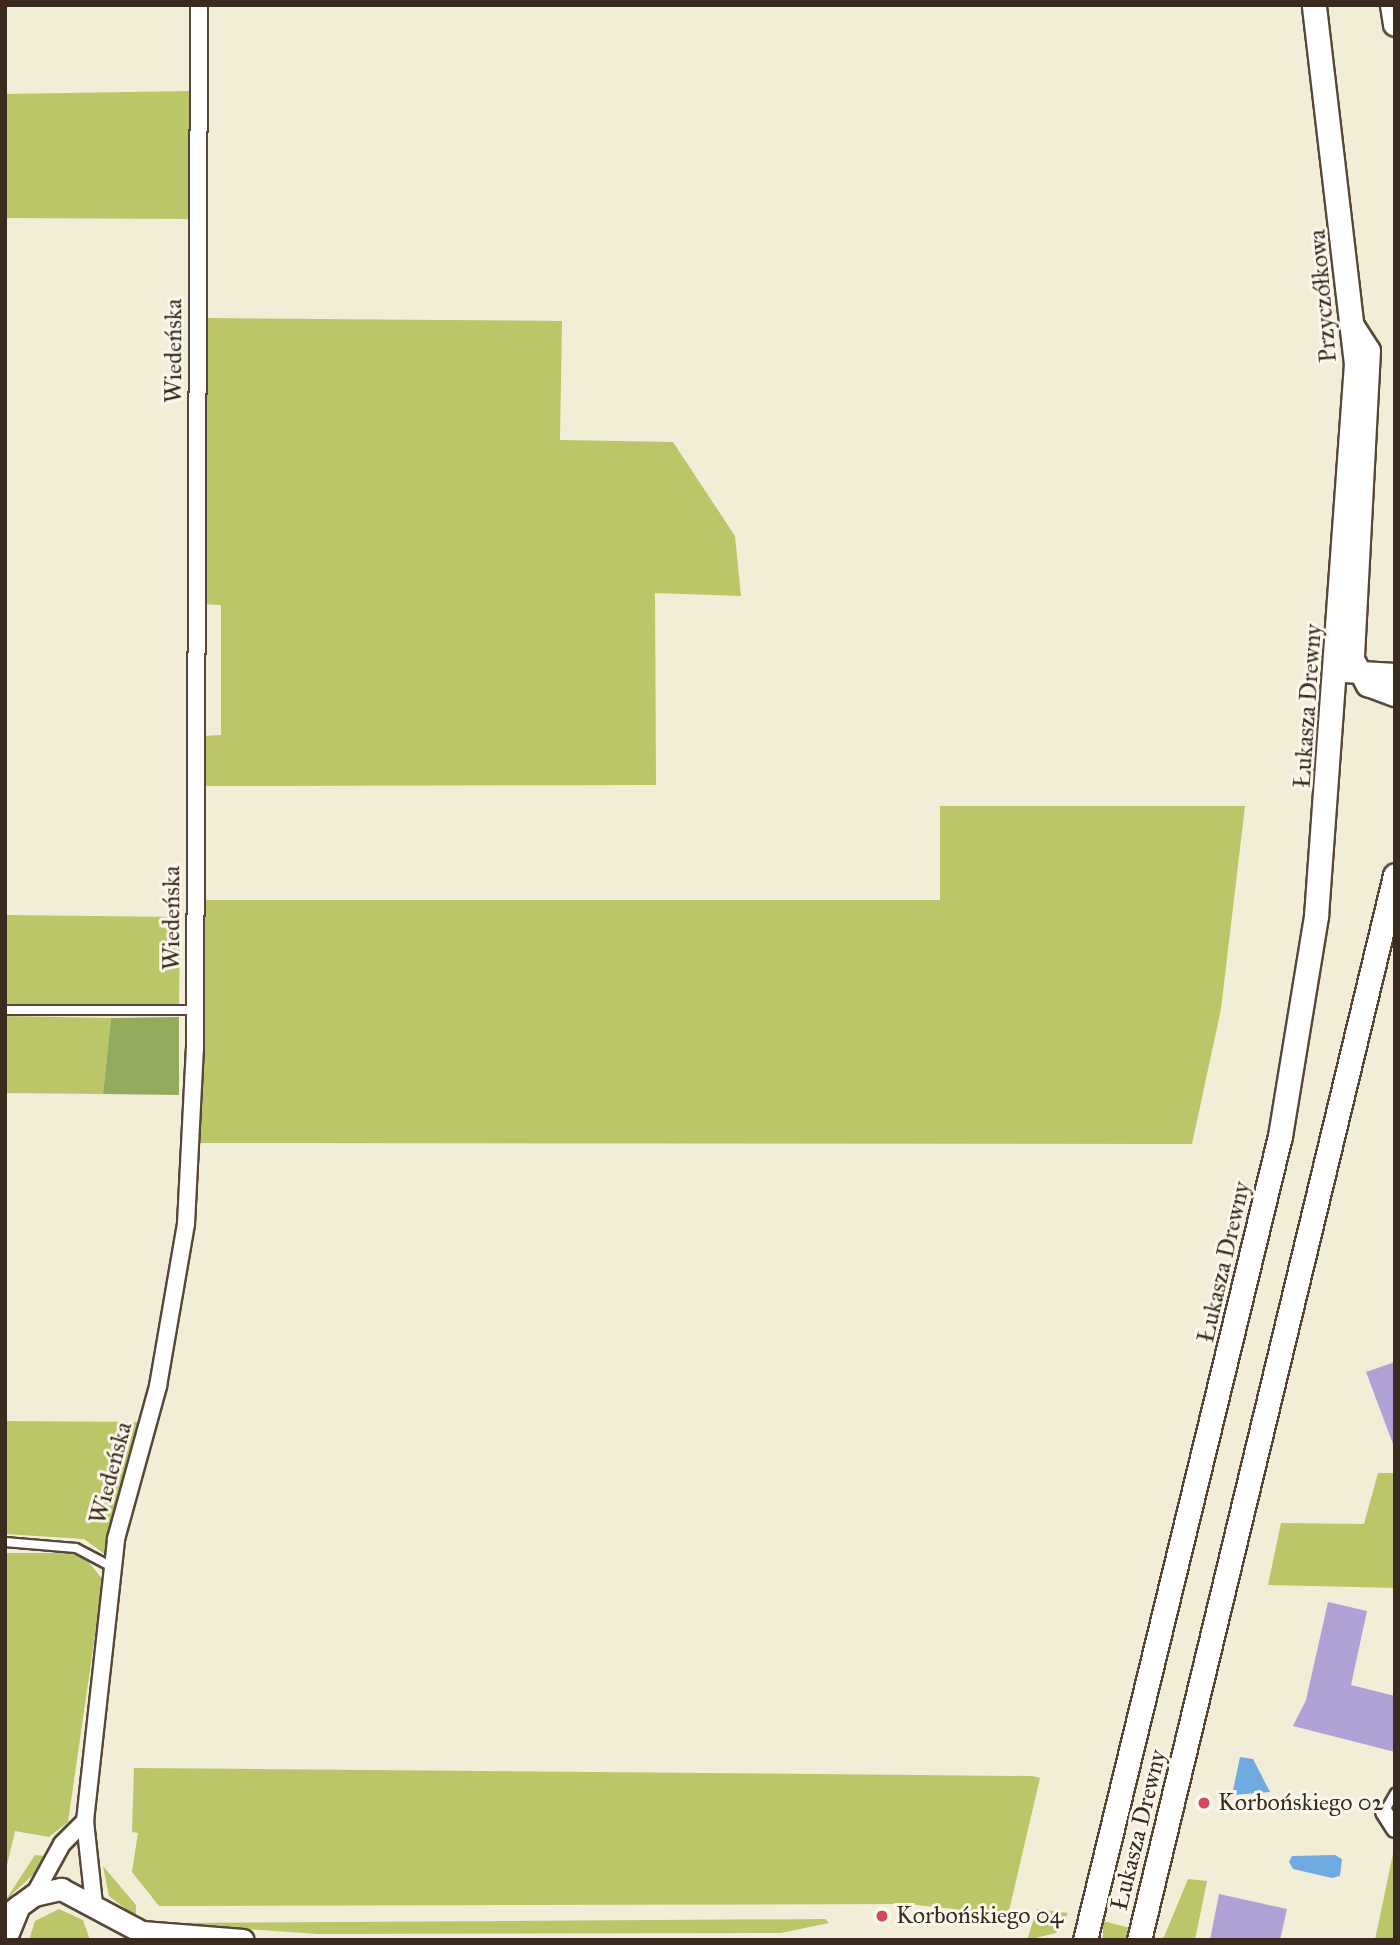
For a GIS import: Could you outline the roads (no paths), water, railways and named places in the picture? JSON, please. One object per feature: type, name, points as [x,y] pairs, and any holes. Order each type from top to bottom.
[{"type":"main road","points":[[1392,5],[1395,24]]},
{"type":"main road","name":"Przyczółkowa","points":[[1314,9],[1354,327],[1355,436],[1342,584]]},
{"type":"main road","name":"Łukasza Drewny","points":[[1085,1940],[1280,1136],[1316,916],[1346,672],[1342,584]]},
{"type":"main road","name":"Łukasza Drewny","points":[[1139,1940],[1395,875]]},
{"type":"street","name":"Wiedeńska","points":[[94,1904],[85,1821],[114,1569],[126,1492],[158,1386],[179,1275],[195,1010],[199,5]]},
{"type":"street","points":[[1346,672],[1369,350],[1354,327]]},
{"type":"street","points":[[1346,672],[1395,674]]},
{"type":"street","points":[[1346,672],[1367,685],[1395,695]]},
{"type":"street","points":[[1384,1812],[1395,1829]]},
{"type":"street","points":[[5,1940],[62,1844],[85,1821]]},
{"type":"street","points":[[5,1916],[29,1898],[61,1889],[94,1904],[110,1919],[142,1932],[243,1940]]},
{"type":"street","points":[[94,1904],[110,1940]]},
{"type":"lane","points":[[5,1010],[195,1010]]},
{"type":"lane","points":[[5,1542],[76,1548],[114,1569]]},
{"type":"lane","points":[[1384,1812],[1395,1793]]},
{"type":"water","points":[[1240,1757],[1253,1759],[1270,1792],[1232,1795]]},
{"type":"water","points":[[1335,1855],[1342,1859],[1340,1876],[1332,1878],[1293,1869],[1289,1862],[1292,1856]]},
{"type":"place","name":"Korbońskiego 02","points":[[1204,1803]]},
{"type":"place","name":"Korbońskiego 04","points":[[882,1916]]}]
